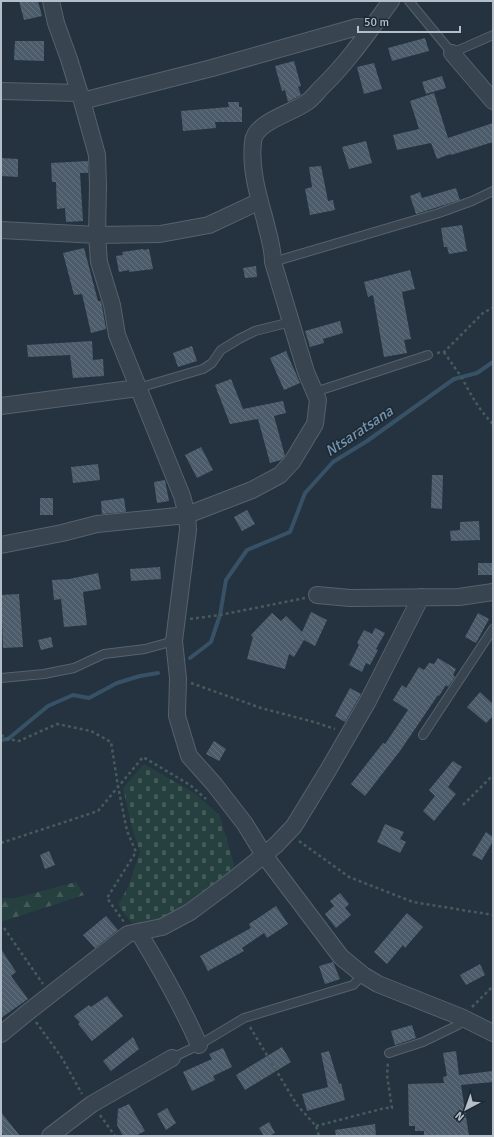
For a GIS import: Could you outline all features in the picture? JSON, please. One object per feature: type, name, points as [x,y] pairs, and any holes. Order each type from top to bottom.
[{"type":"street","points":[[51,1],[56,23],[81,97],[97,154],[97,236],[99,262],[112,305],[117,335],[126,353],[138,388],[172,468],[187,515],[188,530],[174,642],[178,678],[176,716],[189,756],[214,784],[245,824],[264,855],[341,957],[363,975],[378,984],[462,1017],[493,1033]]},
{"type":"street","points":[[1,545],[62,533],[97,524],[187,515],[252,490],[280,475],[292,462],[315,424],[318,400],[306,372],[273,262],[272,250],[256,185],[252,141],[256,132],[266,124],[308,101],[332,77],[363,40],[370,28],[391,1]]},
{"type":"street","points":[[1,91],[81,97],[212,68],[357,27],[370,28]]},
{"type":"street","points":[[452,53],[493,101]]},
{"type":"street","points":[[1,230],[97,236],[160,234],[209,225],[260,201]]},
{"type":"street","points":[[1,406],[138,388]]},
{"type":"street","points":[[317,595],[350,598],[421,596],[459,597],[493,592]]},
{"type":"street","points":[[1,1034],[128,934],[162,927],[190,912],[276,845],[294,826],[306,809],[368,701],[421,596]]},
{"type":"street","points":[[136,933],[160,968],[199,1045]]},
{"type":"street","points":[[50,1136],[90,1105],[172,1058]]},
{"type":"lane","points":[[409,1],[452,53],[493,35]]},
{"type":"lane","points":[[273,262],[439,213],[472,201],[493,191]]},
{"type":"lane","points":[[138,388],[204,369],[212,362],[221,350],[255,330],[291,322]]},
{"type":"lane","points":[[315,392],[428,355]]},
{"type":"lane","points":[[423,735],[493,629]]},
{"type":"lane","points":[[1,678],[44,674],[74,668],[104,654],[145,649],[174,642]]},
{"type":"lane","points":[[172,1058],[199,1045],[244,1018],[354,985],[363,975]]},
{"type":"lane","points":[[388,1053],[422,1042],[458,1025],[462,1017]]},
{"type":"path","points":[[428,355],[444,352],[484,312],[493,308]]},
{"type":"path","points":[[444,352],[474,401],[493,424]]},
{"type":"path","points":[[176,621],[220,615],[317,595]]},
{"type":"path","points":[[178,678],[261,708],[314,722],[348,734]]},
{"type":"path","points":[[1,735],[8,739],[19,741],[57,724],[91,731],[111,742],[127,830],[136,852],[107,898],[136,933]]},
{"type":"path","points":[[1,843],[98,811],[143,757],[190,785],[208,800]]},
{"type":"path","points":[[463,805],[493,775]]},
{"type":"path","points":[[287,833],[349,877],[413,902],[493,915]]},
{"type":"path","points":[[4,928],[50,994]]},
{"type":"path","points":[[462,1017],[493,986]]},
{"type":"path","points":[[28,1012],[62,1058],[90,1105],[115,1136]]},
{"type":"path","points":[[244,1018],[297,1105],[316,1126],[319,1136]]},
{"type":"path","points":[[316,1126],[385,1108],[392,1108],[386,1075],[388,1053]]},
{"type":"green space","points":[[144,764],[196,794],[220,816],[234,864],[233,875],[180,914],[134,926],[118,905],[128,887],[140,852],[132,828],[123,788]]},
{"type":"green space","points":[[76,882],[84,895],[1,922],[1,898],[15,898]]},
{"type":"building","points":[[19,1],[38,1],[42,16],[24,20]]},
{"type":"building","points":[[425,38],[429,51],[392,61],[388,48]]},
{"type":"building","points":[[15,41],[44,41],[44,61],[14,60]]},
{"type":"building","points":[[294,61],[301,86],[298,87],[301,95],[288,102],[285,90],[282,91],[275,66]]},
{"type":"building","points":[[374,63],[382,89],[364,94],[357,67]]},
{"type":"building","points":[[442,76],[446,88],[426,94],[422,82]]},
{"type":"building","points":[[434,93],[448,138],[493,123],[493,142],[437,159],[431,143],[397,150],[393,135],[419,129],[410,101]]},
{"type":"building","points":[[228,102],[239,102],[239,107],[242,107],[242,122],[215,122],[216,128],[183,131],[181,111],[229,107]]},
{"type":"building","points":[[366,141],[372,163],[349,169],[342,147]]},
{"type":"building","points":[[1,158],[18,159],[18,177],[1,176]]},
{"type":"building","points":[[88,161],[88,173],[80,173],[83,221],[66,222],[65,208],[57,209],[56,182],[52,182],[51,163]]},
{"type":"building","points":[[321,166],[328,201],[333,200],[335,210],[310,215],[305,189],[312,187],[309,167]]},
{"type":"building","points":[[456,188],[460,200],[416,214],[410,196],[420,192],[422,198]]},
{"type":"building","points":[[462,225],[467,251],[449,254],[447,247],[444,247],[441,228]]},
{"type":"building","points":[[84,248],[98,301],[101,301],[106,329],[91,333],[82,294],[74,295],[63,253]]},
{"type":"building","points":[[149,249],[153,269],[119,272],[116,256],[123,255],[122,252]]},
{"type":"building","points":[[256,266],[257,277],[245,278],[243,268]]},
{"type":"building","points":[[410,270],[415,289],[402,292],[411,339],[404,340],[407,353],[384,357],[373,295],[368,297],[364,282]]},
{"type":"building","points":[[340,321],[343,333],[323,339],[324,343],[310,347],[305,331]]},
{"type":"building","points":[[92,341],[93,360],[103,359],[104,376],[73,378],[70,355],[28,357],[27,345]]},
{"type":"building","points":[[192,346],[197,361],[178,367],[173,353]]},
{"type":"building","points":[[286,351],[300,383],[284,390],[270,358]]},
{"type":"building","points":[[231,379],[243,409],[283,401],[286,413],[274,416],[285,456],[281,460],[270,463],[258,419],[230,424],[215,385]]},
{"type":"building","points":[[201,447],[213,470],[197,478],[185,455]]},
{"type":"building","points":[[98,464],[100,480],[73,483],[71,467]]},
{"type":"building","points":[[432,475],[443,475],[442,509],[431,508]]},
{"type":"building","points":[[165,480],[169,501],[157,503],[154,482]]},
{"type":"building","points":[[40,498],[53,498],[53,515],[40,515]]},
{"type":"building","points":[[124,498],[126,512],[102,514],[101,501]]},
{"type":"building","points":[[247,510],[255,524],[242,531],[234,517]]},
{"type":"building","points":[[479,521],[480,540],[451,541],[450,531],[460,530],[460,522]]},
{"type":"building","points":[[478,563],[493,563],[493,575],[478,575]]},
{"type":"building","points":[[160,567],[161,579],[131,581],[130,569]]},
{"type":"building","points":[[98,573],[101,589],[83,592],[87,625],[64,627],[61,599],[54,600],[52,580],[69,579]]},
{"type":"building","points":[[19,594],[23,647],[3,648],[1,595]]},
{"type":"building","points":[[311,612],[327,620],[315,646],[304,640],[294,657],[289,654],[285,669],[247,659],[253,637],[251,635],[272,613],[281,621],[286,616],[302,632]]},
{"type":"building","points":[[478,613],[489,619],[476,643],[465,637]]},
{"type":"building","points":[[375,628],[385,633],[376,649],[378,650],[370,665],[366,663],[362,672],[349,665],[359,645],[357,643],[364,630],[372,634]]},
{"type":"building","points":[[51,637],[53,647],[41,650],[38,640]]},
{"type":"building","points":[[438,658],[456,669],[453,675],[455,677],[448,687],[446,685],[439,696],[438,695],[400,751],[365,796],[351,784],[383,743],[385,744],[408,710],[393,700],[402,685],[406,688],[419,667],[424,670],[429,663],[434,664]]},
{"type":"building","points":[[350,688],[361,694],[345,722],[335,716]]},
{"type":"building","points":[[480,692],[493,704],[493,716],[486,723],[467,707]]},
{"type":"building","points":[[214,741],[226,749],[219,761],[206,754]]},
{"type":"building","points":[[453,761],[462,767],[448,787],[456,794],[434,821],[423,811],[435,796],[429,790]]},
{"type":"building","points":[[385,824],[404,832],[400,839],[406,842],[400,853],[377,842]]},
{"type":"building","points":[[486,832],[493,837],[493,841],[482,860],[472,855]]},
{"type":"building","points":[[49,851],[55,865],[45,869],[40,855]]},
{"type":"building","points":[[340,893],[349,904],[345,908],[351,915],[336,928],[325,914],[334,906],[330,901]]},
{"type":"building","points":[[276,906],[288,924],[267,938],[264,933],[242,948],[244,951],[208,971],[200,956],[251,928],[249,924]]},
{"type":"building","points":[[407,913],[423,927],[405,948],[403,945],[387,964],[374,952]]},
{"type":"building","points":[[106,916],[118,930],[95,948],[83,935]]},
{"type":"building","points":[[1,949],[16,972],[11,976],[28,999],[1,1018]]},
{"type":"building","points":[[333,962],[340,979],[325,984],[319,966]]},
{"type":"building","points":[[480,964],[485,975],[466,985],[460,975]]},
{"type":"building","points":[[107,996],[123,1016],[92,1041],[78,1024],[80,1022],[74,1016],[89,1005],[91,1007]]},
{"type":"building","points":[[412,1025],[416,1038],[395,1045],[391,1031]]},
{"type":"building","points":[[133,1037],[139,1049],[111,1071],[103,1061]]},
{"type":"building","points":[[282,1047],[291,1062],[245,1090],[236,1075]]},
{"type":"building","points":[[223,1048],[232,1067],[213,1076],[215,1080],[192,1091],[183,1072],[212,1059],[209,1054]]},
{"type":"building","points":[[329,1051],[339,1084],[341,1083],[345,1100],[307,1111],[302,1094],[328,1087],[321,1053]]},
{"type":"building","points":[[456,1051],[459,1075],[493,1071],[493,1082],[461,1085],[469,1136],[424,1136],[424,1131],[415,1131],[415,1126],[409,1126],[408,1084],[444,1083],[443,1077],[447,1076],[443,1053]]},
{"type":"building","points":[[129,1104],[145,1131],[135,1136],[123,1136],[117,1125],[118,1109]]},
{"type":"building","points":[[167,1108],[176,1123],[166,1130],[157,1114]]},
{"type":"building","points":[[1,1112],[20,1136],[4,1136],[1,1133]]},
{"type":"building","points":[[269,1122],[275,1133],[269,1136],[264,1136],[259,1128]]},
{"type":"building","points":[[375,1124],[376,1136],[336,1136],[335,1130]]},
{"type":"waterway","name":"Ntsaratsana","points":[[190,658],[211,642],[220,615],[226,580],[247,550],[290,532],[305,493],[333,462],[367,441],[454,379],[477,373],[493,362]]},
{"type":"waterway","name":"Ntsaratsana","points":[[1,740],[8,739],[48,706],[73,695],[89,698],[117,683],[140,676],[158,673]]}]
